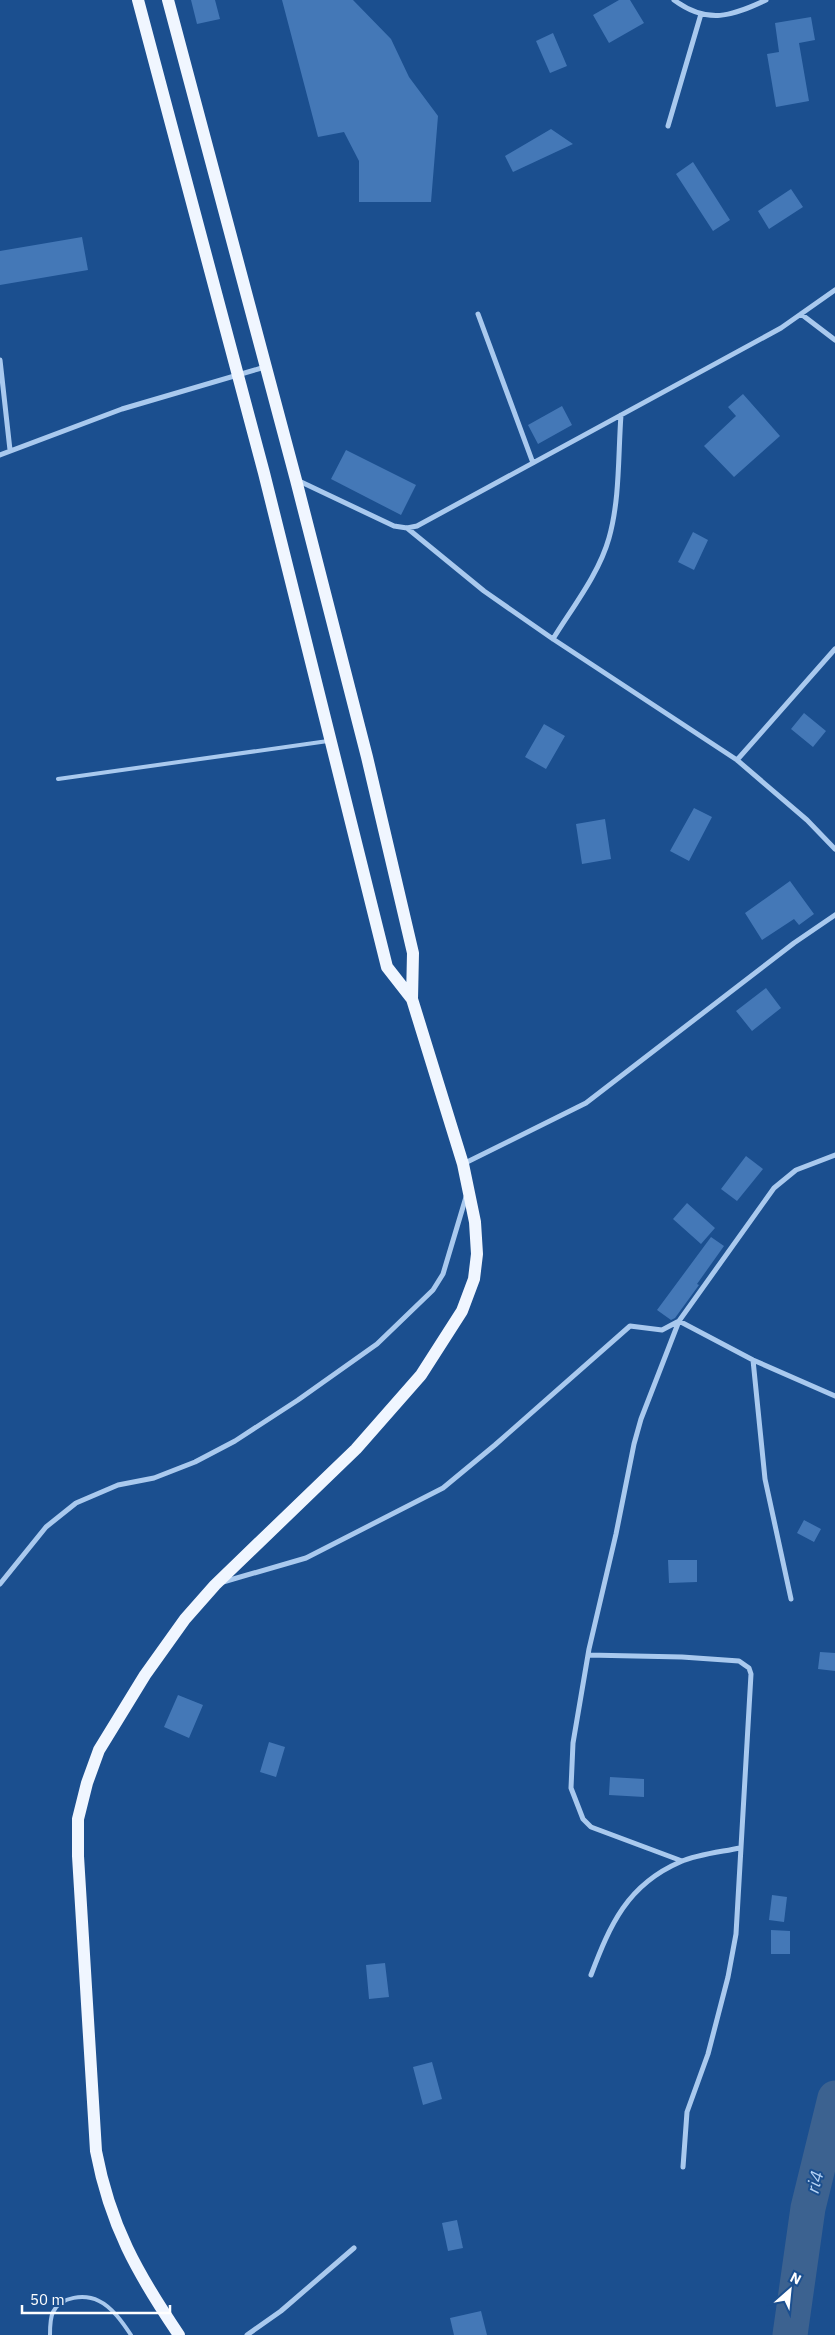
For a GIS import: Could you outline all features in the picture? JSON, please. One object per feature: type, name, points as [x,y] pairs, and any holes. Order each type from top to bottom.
[{"type":"main road","points":[[138,0],[267,483],[387,967],[412,999]]},
{"type":"main road","points":[[168,0],[296,480],[367,757],[413,953],[412,999],[463,1164],[475,1222],[477,1246],[474,1279],[462,1311],[422,1375],[356,1449],[215,1585],[185,1618],[118,1717],[99,1750],[86,1783],[78,1819],[78,1856],[85,1962],[90,2092],[96,2151],[113,2220],[133,2262],[180,2335]]},
{"type":"street","points":[[674,0],[686,8],[701,14],[738,13],[766,0]]},
{"type":"street","points":[[668,126],[701,14]]},
{"type":"street","points":[[296,480],[394,526],[407,528],[417,526],[781,328],[835,290]]},
{"type":"street","points":[[478,314],[533,463]]},
{"type":"street","points":[[802,314],[835,340]]},
{"type":"street","points":[[0,360],[10,450]]},
{"type":"street","points":[[0,455],[122,409],[266,367]]},
{"type":"street","points":[[553,639],[597,565],[608,540],[616,496],[621,415]]},
{"type":"street","points":[[407,528],[484,591],[553,639],[737,760],[807,820],[835,849]]},
{"type":"street","points":[[737,760],[835,649]]},
{"type":"street","points":[[463,1164],[586,1103],[794,943],[835,915]]},
{"type":"street","points":[[682,1861],[596,1830],[583,1819],[575,1803],[570,1788],[570,1769],[588,1655],[616,1534],[634,1444],[679,1321],[774,1188],[796,1170],[835,1155]]},
{"type":"street","points":[[0,1584],[46,1527],[76,1503],[118,1485],[154,1478],[203,1458],[235,1441],[377,1344],[433,1290],[443,1274],[468,1189]]},
{"type":"street","points":[[679,1321],[753,1360],[835,1396]]},
{"type":"street","points":[[215,1585],[306,1558],[443,1488],[630,1326],[662,1330],[679,1321]]},
{"type":"street","points":[[753,1360],[765,1479],[790,1599]]},
{"type":"street","points":[[588,1655],[739,1661],[749,1668],[749,1730],[736,1934],[728,1977],[708,2054],[687,2112],[683,2167]]},
{"type":"street","points":[[591,1976],[609,1928],[631,1897],[664,1870],[682,1861],[740,1848]]},
{"type":"street","points":[[247,2335],[281,2311],[354,2248]]},
{"type":"lane","points":[[58,779],[332,741]]},
{"type":"lane","points":[[50,2335],[52,2313],[59,2304],[74,2298],[88,2297],[100,2301],[112,2311],[131,2335]]},
{"type":"building","points":[[191,0],[215,0],[220,19],[197,24]]},
{"type":"building","points":[[282,0],[353,0],[391,39],[409,77],[438,116],[431,202],[359,202],[359,161],[344,132],[318,137]]},
{"type":"building","points":[[619,0],[630,0],[644,23],[609,43],[593,15]]},
{"type":"building","points":[[811,17],[815,40],[799,43],[809,101],[776,107],[767,54],[779,52],[775,23]]},
{"type":"building","points":[[553,33],[567,66],[550,73],[536,41]]},
{"type":"building","points":[[551,129],[573,144],[513,172],[505,156]]},
{"type":"building","points":[[693,162],[730,220],[713,231],[676,174]]},
{"type":"building","points":[[791,189],[803,207],[769,229],[758,211]]},
{"type":"building","points":[[82,237],[88,270],[0,285],[0,251]]},
{"type":"building","points":[[743,394],[780,436],[734,477],[704,446],[736,416],[728,407]]},
{"type":"building","points":[[562,406],[572,425],[538,444],[528,425]]},
{"type":"building","points":[[346,450],[416,485],[401,515],[331,479]]},
{"type":"building","points":[[693,532],[708,540],[694,570],[678,562]]},
{"type":"building","points":[[804,713],[826,731],[813,747],[791,729]]},
{"type":"building","points":[[544,724],[565,736],[546,769],[525,757]]},
{"type":"building","points":[[694,808],[712,817],[689,861],[670,851]]},
{"type":"building","points":[[605,819],[611,859],[582,864],[576,824]]},
{"type":"building","points":[[790,881],[814,914],[799,925],[794,919],[762,940],[745,913]]},
{"type":"building","points":[[766,988],[781,1008],[752,1031],[736,1011]]},
{"type":"building","points":[[746,1156],[763,1169],[737,1201],[721,1189]]},
{"type":"building","points":[[687,1203],[715,1228],[701,1244],[673,1219]]},
{"type":"building","points":[[711,1237],[724,1246],[697,1284],[699,1285],[675,1318],[671,1320],[657,1310]]},
{"type":"building","points":[[804,1520],[821,1529],[814,1542],[797,1533]]},
{"type":"building","points":[[668,1560],[697,1560],[697,1582],[669,1583]]},
{"type":"building","points":[[820,1652],[835,1653],[835,1671],[818,1669]]},
{"type":"building","points":[[178,1695],[203,1705],[189,1738],[164,1727]]},
{"type":"building","points":[[269,1742],[285,1747],[276,1777],[260,1772]]},
{"type":"building","points":[[610,1777],[644,1779],[644,1797],[609,1795]]},
{"type":"building","points":[[772,1895],[787,1897],[784,1922],[769,1920]]},
{"type":"building","points":[[771,1930],[790,1931],[790,1954],[771,1954]]},
{"type":"building","points":[[385,1963],[389,1997],[369,1999],[366,1965]]},
{"type":"building","points":[[432,2062],[442,2099],[423,2105],[413,2067]]},
{"type":"building","points":[[457,2220],[463,2248],[448,2251],[442,2223]]},
{"type":"building","points":[[481,2311],[487,2335],[454,2335],[450,2318]]},
{"type":"waterway","name":"ri4","points":[[790,2335],[808,2208],[835,2098]]}]
